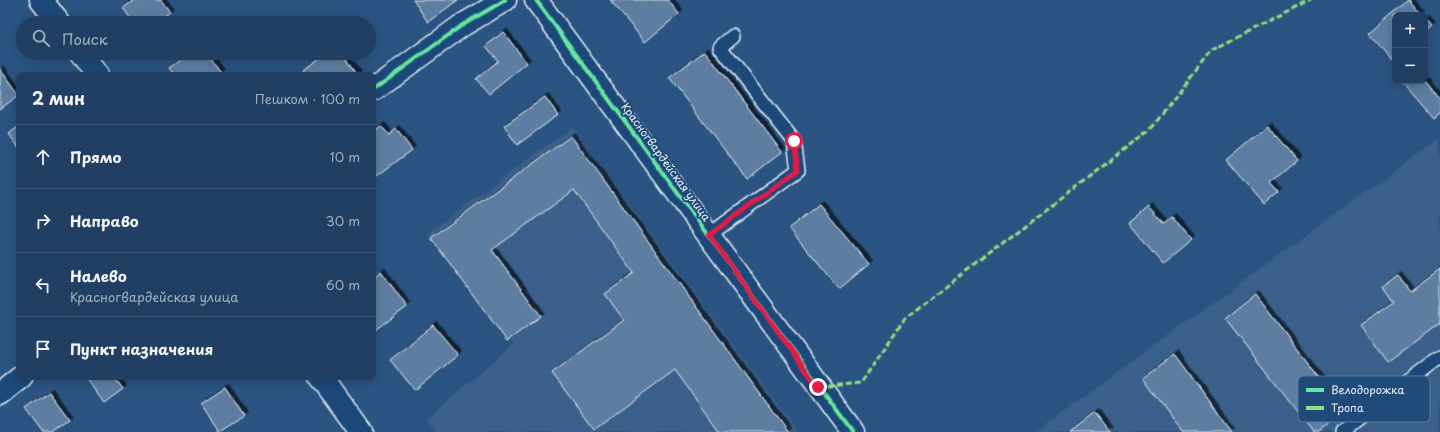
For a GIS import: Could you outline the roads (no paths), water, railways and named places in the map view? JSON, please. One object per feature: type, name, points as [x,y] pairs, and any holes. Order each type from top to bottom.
[{"type":"street","points":[[42,0],[54,16]]},
{"type":"street","points":[[376,88],[461,26],[505,0]]},
{"type":"street","name":"Красногвардейская улица","points":[[536,0],[852,432]]},
{"type":"street","points":[[86,60],[95,72]]},
{"type":"street","points":[[0,394],[17,380]]},
{"type":"street","points":[[323,380],[361,432]]},
{"type":"lane","points":[[709,235],[798,170],[794,141],[720,47],[733,36]]},
{"type":"lane","points":[[1415,376],[1440,357]]},
{"type":"lane","points":[[1342,432],[1355,422]]}]
